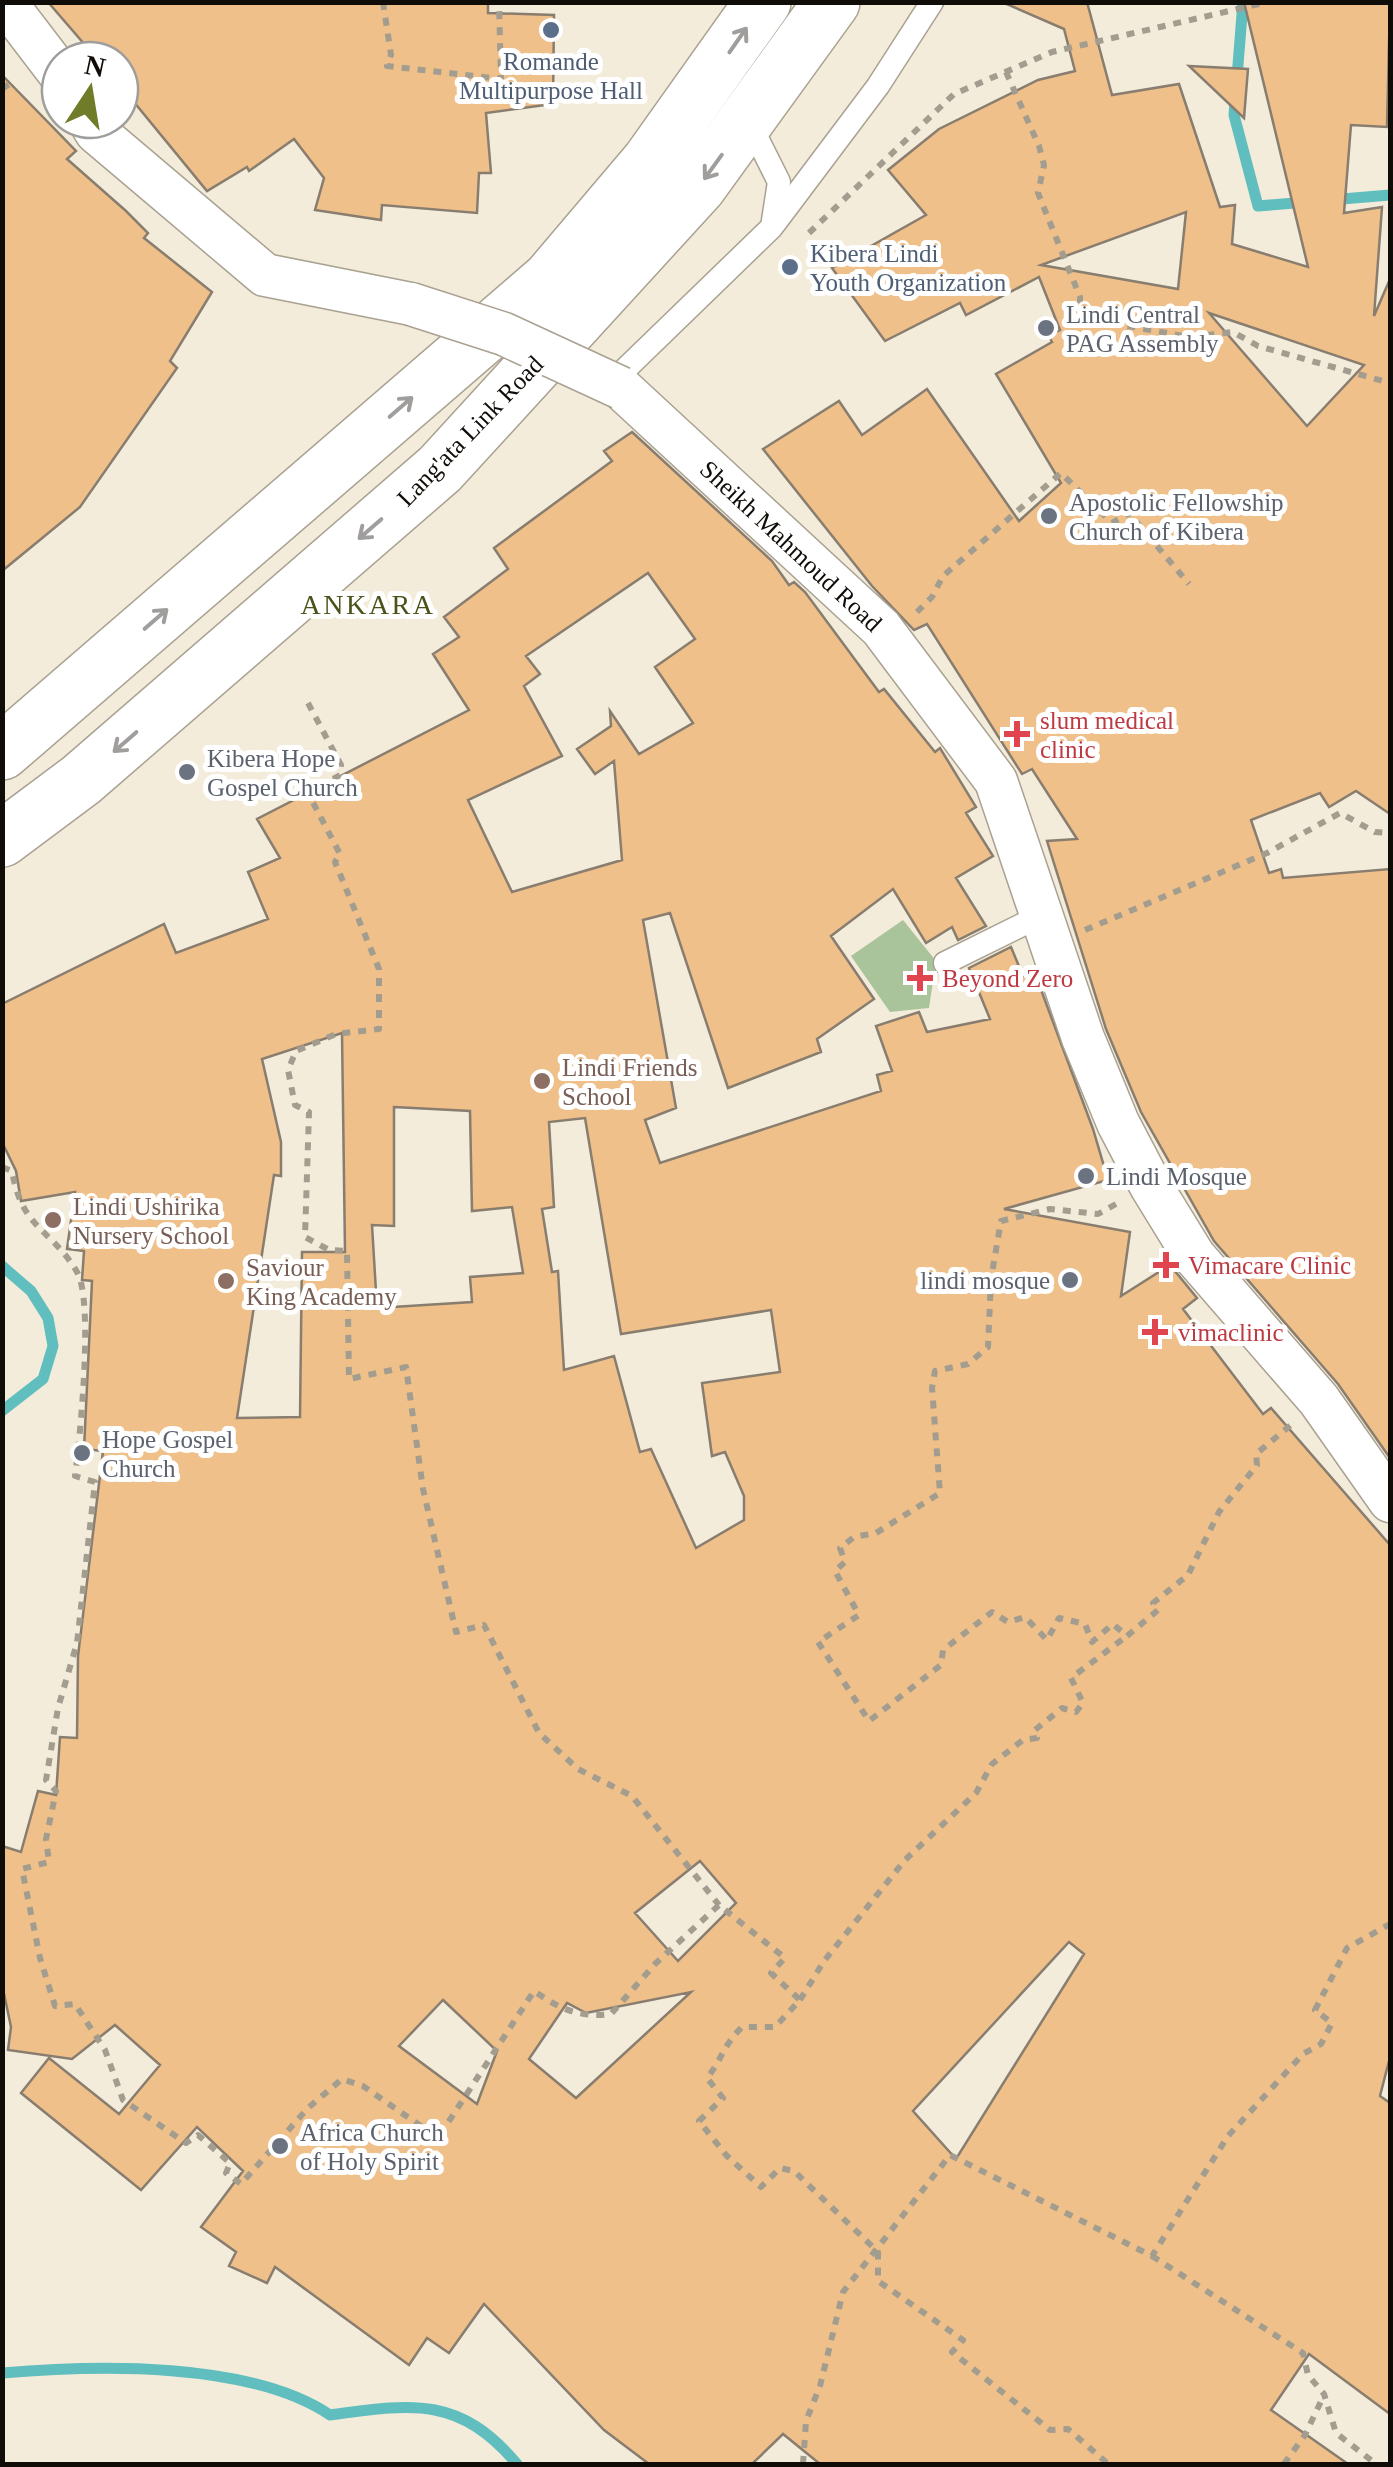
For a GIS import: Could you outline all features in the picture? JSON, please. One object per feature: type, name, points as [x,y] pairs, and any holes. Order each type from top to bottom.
[{"type":"main road","points":[[2,752],[550,279],[650,161],[763,2]]},
{"type":"main road","name":"Lang'ata Link Road","points":[[2,839],[81,780],[440,469],[698,187],[832,2]]},
{"type":"street","points":[[5,2],[40,48]]},
{"type":"street","name":"Sheikh Mahmoud Road","points":[[105,140],[265,275],[411,304],[504,334],[616,385],[881,628],[996,781],[1090,1055],[1151,1186],[1194,1256],[1319,1400],[1390,1501]]},
{"type":"lane","points":[[616,385],[772,227],[878,86],[932,2]]},
{"type":"lane","points":[[747,120],[779,182],[772,227]]},
{"type":"lane","points":[[945,963],[1047,930]]},
{"type":"path","points":[[383,2],[391,55],[387,66],[500,79],[500,2]]},
{"type":"path","points":[[797,245],[954,94],[1052,52],[1268,2]]},
{"type":"path","points":[[1006,72],[1039,146],[1044,165],[1038,193],[1080,297],[1080,310],[1122,325],[1190,336],[1233,332],[1258,346],[1390,383]]},
{"type":"path","points":[[881,628],[902,626],[932,597],[943,576],[1060,472],[1112,522],[1129,513],[1189,584]]},
{"type":"path","points":[[308,703],[341,765],[340,775],[308,793],[340,854],[335,862],[379,969],[379,1029],[336,1034],[296,1051],[288,1070],[296,1104],[309,1112],[305,1237],[329,1250],[347,1251],[349,1379],[406,1367],[424,1489],[456,1632],[484,1624],[539,1732],[578,1769],[632,1796],[719,1904],[785,1958],[771,1973],[800,2000]]},
{"type":"path","points":[[1047,930],[1266,854],[1340,813],[1375,832],[1390,833]]},
{"type":"path","points":[[2,1167],[12,1171],[25,1215],[67,1259],[84,1290],[82,1324],[88,1348],[74,1476],[94,1482],[76,1642],[58,1708],[46,1780],[56,1791],[46,1839],[48,1862],[22,1869],[36,1943],[56,2006],[75,2004],[105,2050],[123,2100],[186,2143],[198,2135],[230,2163],[226,2173],[241,2184],[308,2108],[342,2079],[364,2086],[438,2138],[534,1991],[569,2012],[588,2017],[611,2014],[655,1964],[719,1904]]},
{"type":"path","points":[[1128,1636],[1113,1624],[1092,1642],[1085,1624],[1059,1618],[1046,1640],[1025,1616],[1008,1622],[992,1612],[943,1650],[941,1666],[869,1721],[818,1642],[859,1615],[835,1571],[844,1562],[840,1548],[854,1537],[876,1533],[940,1493],[935,1371],[968,1364],[988,1347],[991,1279],[1001,1221],[1050,1209],[1098,1214],[1151,1186]]},
{"type":"path","points":[[1108,2464],[1068,2429],[1050,2430],[952,2352],[963,2340],[878,2281],[878,2252],[794,2170],[780,2168],[761,2186],[699,2121],[723,2098],[707,2078],[720,2062],[721,2048],[742,2027],[775,2027],[800,2000],[824,1961],[905,1860],[976,1793],[992,1764],[1014,1746],[1037,1738],[1035,1730],[1062,1708],[1076,1712],[1083,1703],[1071,1678],[1158,1610],[1153,1604],[1188,1575],[1220,1512],[1256,1465],[1256,1454],[1319,1400]]},
{"type":"path","points":[[1152,2256],[1228,2136],[1303,2054],[1320,2044],[1332,2023],[1316,2010],[1347,1948],[1390,1924]]},
{"type":"path","points":[[803,2464],[806,2421],[820,2386],[844,2292],[950,2155],[1152,2256],[1303,2353],[1308,2375],[1324,2394],[1336,2433],[1376,2464]]},
{"type":"path","points":[[1284,2464],[1305,2435],[1324,2394]]},
{"type":"green space","points":[[903,920],[936,961],[929,1008],[890,1012],[851,956]]},
{"type":"building","points":[[48,2],[488,2],[488,13],[554,15],[553,104],[486,113],[491,173],[479,173],[477,213],[382,205],[381,220],[315,210],[324,178],[294,139],[249,171],[247,167],[207,191],[140,109],[140,40],[81,40]]},
{"type":"building","points":[[1002,2],[1087,2],[1112,95],[1179,84],[1220,207],[1235,205],[1232,244],[1308,267],[1244,2],[1390,2],[1387,127],[1351,125],[1344,213],[1382,207],[1374,316],[1390,279],[1390,814],[1356,791],[1329,807],[1320,793],[1251,820],[1269,873],[1281,869],[1283,878],[1390,869],[1390,1458],[1338,1384],[1214,1241],[1141,1112],[1106,1029],[1047,841],[1077,839],[1032,769],[1022,774],[927,624],[914,630],[872,586],[763,449],[839,401],[862,435],[927,389],[1019,521],[1061,483],[996,374],[1052,342],[1049,336],[1060,330],[1039,277],[966,315],[960,303],[885,341],[832,268],[926,215],[888,170],[939,129],[1038,80],[1075,71],[1064,29]],"holes":[[[1186,212],[1178,289],[1041,265]],[[1209,313],[1364,365],[1307,426]]]},
{"type":"building","points":[[1189,66],[1248,69],[1244,118]]},
{"type":"building","points":[[2,75],[40,114],[40,140],[65,140],[76,151],[67,159],[148,233],[144,238],[212,292],[170,361],[177,368],[80,507],[2,571]]},
{"type":"building","points":[[632,432],[772,561],[789,585],[794,582],[805,592],[879,692],[884,689],[935,752],[940,748],[976,807],[966,813],[993,856],[956,878],[986,926],[958,940],[952,927],[926,943],[893,889],[831,936],[874,999],[817,1039],[821,1052],[728,1088],[670,913],[643,920],[676,1108],[645,1120],[660,1163],[881,1091],[877,1075],[892,1071],[876,1026],[919,1012],[927,1032],[990,1019],[969,968],[1011,947],[1023,976],[1034,971],[1108,1180],[1004,1209],[1130,1232],[1121,1296],[1170,1265],[1197,1298],[1183,1309],[1263,1414],[1271,1408],[1390,1545],[1390,2057],[1380,2096],[1390,2103],[1390,2414],[1309,2354],[1271,2410],[1348,2464],[820,2464],[783,2434],[752,2464],[649,2464],[604,2430],[484,2304],[449,2353],[427,2338],[409,2365],[275,2267],[267,2283],[229,2266],[236,2252],[201,2227],[243,2171],[197,2127],[141,2190],[21,2093],[49,2058],[119,2114],[160,2065],[115,2025],[72,2059],[8,2050],[11,2027],[2,1984],[2,1846],[21,1852],[38,1791],[56,1795],[60,1737],[77,1738],[78,1656],[103,1451],[84,1449],[92,1281],[82,1280],[84,1251],[67,1249],[75,1192],[21,1201],[16,1171],[2,1142],[2,1004],[164,924],[176,953],[268,919],[248,872],[280,858],[257,819],[469,710],[433,654],[459,637],[444,617],[508,569],[494,548],[612,461],[604,451]],"holes":[[[648,573],[695,639],[655,667],[693,723],[639,754],[610,711],[611,726],[577,749],[595,774],[614,761],[622,860],[512,892],[468,800],[562,756],[524,686],[540,674],[526,656]],[[342,1033],[345,1252],[302,1252],[300,1417],[237,1418],[274,1175],[281,1176],[281,1142],[262,1059]],[[394,1107],[470,1111],[472,1211],[512,1207],[523,1273],[470,1277],[472,1302],[377,1308],[372,1225],[394,1226]],[[585,1118],[621,1334],[771,1310],[780,1372],[702,1383],[712,1456],[725,1452],[744,1496],[744,1520],[696,1548],[651,1449],[640,1452],[614,1356],[564,1370],[558,1271],[552,1272],[542,1209],[554,1207],[549,1122]],[[700,1861],[736,1903],[678,1961],[635,1913]],[[1069,1942],[1084,1954],[956,2159],[913,2111]],[[691,1992],[576,2098],[529,2059],[567,2003],[586,2013]],[[443,2000],[497,2051],[477,2104],[399,2046]]]},
{"type":"waterway","points":[[1243,2],[1234,115],[1258,206],[1307,202]]},
{"type":"waterway","points":[[1330,200],[1390,195]]},
{"type":"waterway","points":[[2,1266],[31,1291],[48,1318],[53,1346],[43,1379],[2,1411]]},
{"type":"waterway","points":[[2,2373],[82,2369],[171,2371],[258,2385],[297,2397],[330,2415],[385,2408],[432,2410],[475,2426],[517,2464]]},
{"type":"place","name":"Romande Multipurpose Hall","points":[[551,30]]},
{"type":"place","name":"Kibera Lindi Youth Organization","points":[[790,267]]},
{"type":"place","name":"Lindi Central PAG Assembly","points":[[1046,328]]},
{"type":"place","name":"Apostolic Fellowship Church of Kibera","points":[[1049,516]]},
{"type":"place","name":"slum medical clinic","points":[[1017,734]]},
{"type":"place","name":"Kibera Hope Gospel Church","points":[[187,772]]},
{"type":"place","name":"Beyond Zero","points":[[920,978]]},
{"type":"place","name":"Lindi Friends School","points":[[542,1081]]},
{"type":"place","name":"Lindi Mosque","points":[[1086,1176]]},
{"type":"place","name":"Lindi Ushirika Nursery School","points":[[53,1220]]},
{"type":"place","name":"Vimacare Clinic","points":[[1166,1265]]},
{"type":"place","name":"lindi mosque","points":[[1070,1280]]},
{"type":"place","name":"Saviour King Academy","points":[[226,1281]]},
{"type":"place","name":"vimaclinic","points":[[1155,1332]]},
{"type":"place","name":"Hope Gospel Church","points":[[82,1453]]},
{"type":"place","name":"Africa Church of Holy Spirit","points":[[280,2146]]},
{"type":"district","name":"ANKARA","points":[[368,604]]}]
